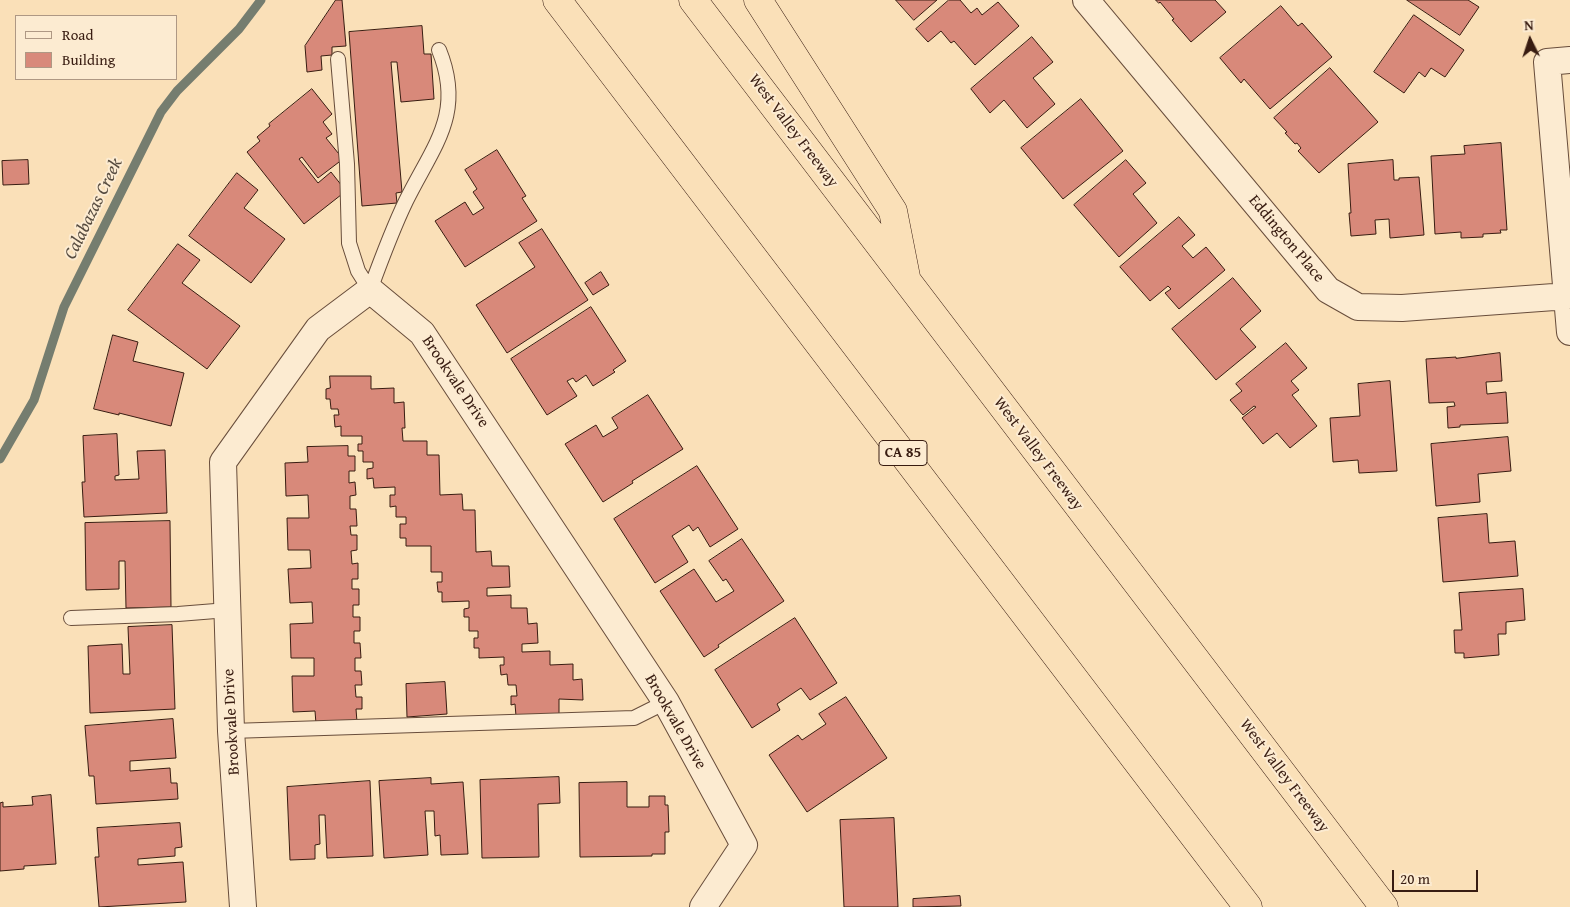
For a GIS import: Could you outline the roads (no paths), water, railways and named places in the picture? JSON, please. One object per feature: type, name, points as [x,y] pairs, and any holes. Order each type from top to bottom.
[{"type":"highway","name":"CA 85","points":[[557,0],[1248,907]]},
{"type":"highway","name":"West Valley Freeway","points":[[693,0],[1384,907]]},
{"type":"highway","points":[[758,0],[893,211],[908,283]]},
{"type":"street","name":"Eddington Place","points":[[1086,0],[1328,290],[1358,308],[1402,308],[1568,296]]},
{"type":"street","points":[[1570,60],[1547,62],[1570,332]]},
{"type":"street","name":"Brookvale Drive","points":[[243,907],[231,731],[223,462],[318,330],[370,290],[422,333],[666,702],[744,845],[703,907]]},
{"type":"lane","points":[[370,290],[392,230],[434,149],[445,122],[450,92],[447,69],[440,50]]},
{"type":"lane","points":[[338,60],[347,164],[349,242],[358,271],[370,290]]},
{"type":"lane","points":[[71,618],[228,610]]},
{"type":"lane","points":[[231,731],[634,718],[666,702]]},
{"type":"waterway","name":"Calabazas Creek","points":[[0,459],[34,400],[64,307],[161,112],[177,91],[239,29],[261,0]]}]
